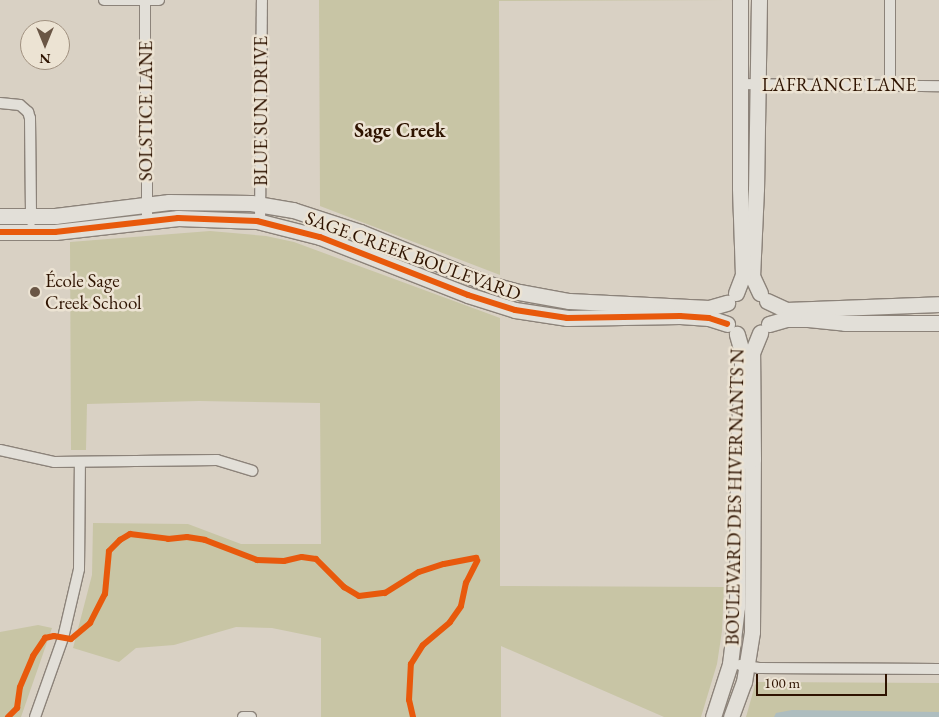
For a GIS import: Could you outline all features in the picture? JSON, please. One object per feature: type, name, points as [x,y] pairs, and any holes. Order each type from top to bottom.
[{"type":"street","points":[[104,0],[159,0]]},
{"type":"street","name":"SOLSTICE LANE","points":[[145,0],[147,221]]},
{"type":"street","name":"BLUE SUN DRIVE","points":[[260,221],[262,0]]},
{"type":"street","points":[[740,0],[742,275],[724,315],[732,329],[746,337],[764,328],[794,319],[845,323],[939,323]]},
{"type":"street","points":[[759,0],[756,189],[752,276],[771,314],[764,328]]},
{"type":"street","points":[[890,0],[890,85]]},
{"type":"street","name":"LAFRANCE LANE","points":[[740,84],[939,86]]},
{"type":"street","points":[[0,103],[20,105],[28,112],[30,118],[31,232]]},
{"type":"street","name":"SAGE CREEK BOULEVARD","points":[[0,216],[31,217],[198,201],[261,205],[293,210],[360,232],[489,284],[519,292],[569,301],[709,308],[731,298]]},
{"type":"street","name":"SAGE CREEK BOULEVARD","points":[[0,232],[85,229],[147,221],[202,218],[260,221],[320,237],[468,295],[515,310],[567,318],[680,316],[709,318],[732,329]]},
{"type":"street","points":[[731,298],[745,290],[764,297],[786,310],[939,304]]},
{"type":"street","name":"BOULEVARD DES HIVERNANTS N","points":[[731,717],[747,666],[753,612],[752,353],[764,328]]},
{"type":"street","name":"BOULEVARD DES HIVERNANTS N","points":[[713,717],[730,664],[737,607],[738,459],[742,352],[732,329]]},
{"type":"street","points":[[0,450],[54,462],[217,460],[252,471]]},
{"type":"street","points":[[35,717],[63,638],[79,569],[80,462]]},
{"type":"street","points":[[730,664],[759,668],[939,669]]},
{"type":"street","points":[[243,717],[251,717]]},
{"type":"shaded area","points":[[319,0],[728,0],[499,1],[500,275],[320,206]]},
{"type":"shaded area","points":[[210,231],[266,236],[294,242],[500,318],[500,586],[724,587],[722,631],[717,664],[701,717],[664,717],[501,646],[501,717],[321,717],[321,638],[272,628],[236,627],[174,645],[136,648],[119,662],[73,648],[92,575],[93,523],[188,524],[241,544],[321,544],[320,403],[199,401],[87,404],[86,450],[71,450],[70,242]]},
{"type":"shaded area","points":[[38,625],[52,628],[21,717],[0,717],[0,632]]},
{"type":"shaded area","points":[[758,682],[939,683],[939,717],[746,717],[755,685]]},
{"type":"shaded area","points":[[792,710],[939,712],[939,717],[774,717],[776,713]]},
{"type":"cycle path","points":[[0,232],[55,232],[178,218],[257,221],[320,237],[468,295],[515,310],[567,318],[680,316],[709,318],[727,324]]},
{"type":"cycle path","points":[[8,717],[17,708],[20,687],[33,656],[45,638],[54,636],[71,639],[90,623],[105,594],[109,551],[120,540],[130,534],[168,539],[187,537],[205,540],[257,560],[284,561],[302,557],[316,559],[344,587],[359,596],[385,593],[419,572],[444,564],[476,558]]},
{"type":"cycle path","points":[[413,717],[409,700],[411,664],[423,645],[450,622],[461,606],[466,583],[477,561]]},
{"type":"place","name":"École Sage Creek School","points":[[35,292]]},
{"type":"district","name":"Sage Creek","points":[[400,130]]}]
